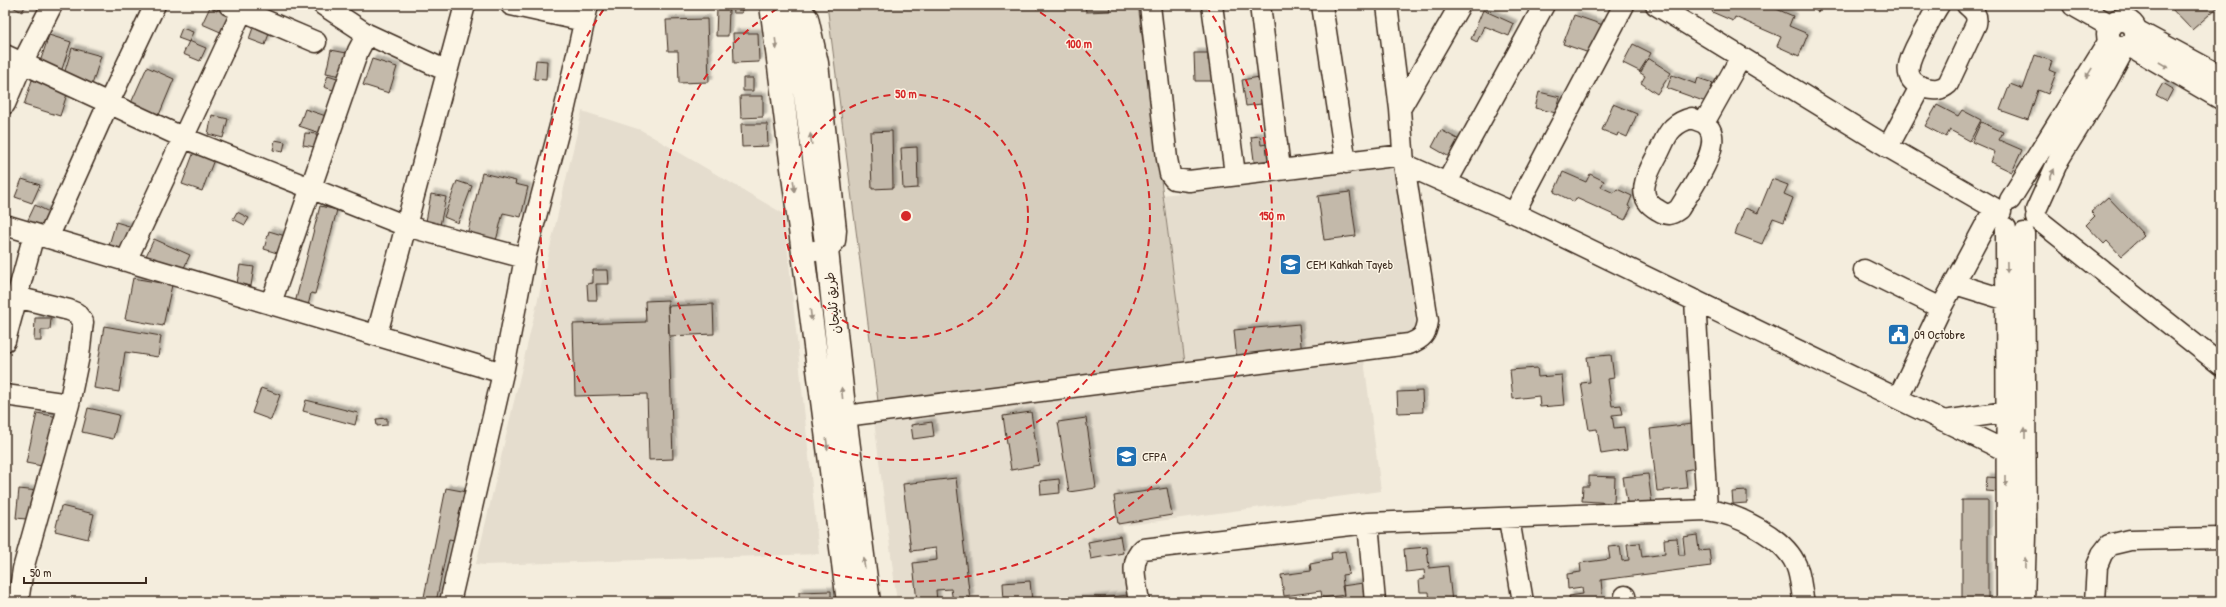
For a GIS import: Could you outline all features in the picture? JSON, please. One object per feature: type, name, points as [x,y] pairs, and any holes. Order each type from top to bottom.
[{"type":"main road","name":"طريق ثليجان","points":[[771,5],[848,602]]},
{"type":"main road","name":"طريق ثليجان","points":[[792,5],[826,250],[844,416],[869,602]]},
{"type":"main road","points":[[2074,5],[2122,38],[2221,98]]},
{"type":"main road","points":[[2122,38],[2221,77]]},
{"type":"street","points":[[5,104],[23,62],[52,5]]},
{"type":"street","points":[[5,341],[16,297],[41,236],[108,104],[155,5]]},
{"type":"street","points":[[323,5],[367,34],[447,71]]},
{"type":"street","points":[[377,334],[465,5]]},
{"type":"street","points":[[450,602],[503,373],[526,258],[565,107],[586,13],[511,5]]},
{"type":"street","points":[[797,5],[808,18],[818,63],[836,230],[834,241],[826,250],[803,252]]},
{"type":"street","points":[[1150,5],[1170,174],[1174,179],[1180,181],[1280,169],[1346,163],[1404,160],[2006,451]]},
{"type":"street","points":[[1212,5],[1235,174]]},
{"type":"street","points":[[1260,5],[1280,169]]},
{"type":"street","points":[[1322,5],[1346,163]]},
{"type":"street","points":[[844,416],[1409,344],[1422,339],[1427,332],[1428,321],[1404,160],[1400,109],[1387,5]]},
{"type":"street","points":[[1400,109],[1460,5]]},
{"type":"street","points":[[1447,182],[1544,5]]},
{"type":"street","points":[[1514,213],[1624,5]]},
{"type":"street","points":[[1656,5],[1684,12],[1740,57],[1888,147],[2015,216],[2221,365]]},
{"type":"street","points":[[1939,5],[1910,59],[1909,71],[1911,79],[1920,86],[1934,90],[1943,89],[1948,84],[1976,24],[1977,18],[1973,10],[1967,5]]},
{"type":"street","points":[[126,261],[184,138],[236,8],[316,42]]},
{"type":"street","points":[[271,303],[312,188],[358,51],[367,34]]},
{"type":"street","points":[[2006,602],[2007,300],[2015,216],[2122,38]]},
{"type":"street","points":[[1898,398],[1941,308],[1955,284],[2015,216],[2059,158],[2107,81],[2122,38]]},
{"type":"street","points":[[5,55],[23,62],[108,104],[184,138],[406,226],[526,258]]},
{"type":"street","points":[[1704,123],[1740,57]]},
{"type":"street","points":[[1888,147],[1920,86]]},
{"type":"street","points":[[1692,118],[1704,123],[1711,132],[1713,141],[1711,154],[1680,209],[1672,214],[1666,215],[1653,208],[1645,198],[1644,181],[1671,129],[1682,120],[1692,118]]},
{"type":"street","points":[[2015,216],[2026,527],[2024,602]]},
{"type":"street","points":[[5,225],[377,334],[503,373]]},
{"type":"street","points":[[1864,270],[1941,308]]},
{"type":"street","points":[[1955,284],[2007,300]]},
{"type":"street","points":[[16,297],[70,310],[76,313],[83,322],[79,356],[69,404],[23,569],[18,602]]},
{"type":"street","points":[[1695,300],[1707,510]]},
{"type":"street","points":[[5,395],[69,404]]},
{"type":"street","points":[[1944,421],[2006,412]]},
{"type":"street","points":[[1140,602],[1134,567],[1137,554],[1143,549],[1368,523],[1509,519],[1707,510],[1721,512],[1740,518],[1772,539],[1792,557],[1797,567],[1804,602]]},
{"type":"street","points":[[1509,519],[1523,602]]},
{"type":"street","points":[[1368,523],[1375,602]]},
{"type":"street","points":[[2094,602],[2097,566],[2102,554],[2109,545],[2130,540],[2221,538]]},
{"type":"shaded area","points":[[827,5],[1138,5],[1185,363],[878,401]]},
{"type":"shaded area","points":[[582,111],[641,130],[784,214],[819,554],[484,565],[476,564]]},
{"type":"shaded area","name":"CEM Kahkah Tayeb","points":[[1397,167],[1417,333],[1185,363],[1163,195]]},
{"type":"shaded area","name":"CFPA","points":[[1364,360],[1381,491],[1122,526],[1133,602],[897,602],[874,421]]},
{"type":"building","points":[[9,5],[26,5],[22,12]]},
{"type":"building","points":[[220,5],[242,16],[232,37],[202,24],[210,7],[217,11]]},
{"type":"building","points":[[742,5],[742,13],[733,13],[732,6]]},
{"type":"building","points":[[1085,5],[1109,5],[1110,11],[1086,12]]},
{"type":"building","points":[[1715,5],[1767,5],[1793,16],[1789,26],[1808,34],[1799,56],[1777,46],[1781,37],[1735,17],[1733,21],[1712,12]]},
{"type":"building","points":[[1806,5],[1821,5],[1818,12]]},
{"type":"building","points":[[2168,5],[2221,5],[2221,9],[2219,6],[2192,30]]},
{"type":"building","points":[[717,8],[729,9],[728,36],[716,36]]},
{"type":"building","points":[[1483,10],[1514,24],[1509,36],[1484,26],[1477,42],[1471,39]]},
{"type":"building","points":[[1574,15],[1606,26],[1595,55],[1563,44]]},
{"type":"building","points":[[707,19],[709,82],[679,83],[678,51],[668,51],[666,20]]},
{"type":"building","points":[[255,22],[271,28],[265,45],[249,39]]},
{"type":"building","points":[[182,28],[193,32],[189,42],[178,38]]},
{"type":"building","points":[[733,33],[758,33],[759,62],[734,63]]},
{"type":"building","points":[[49,35],[71,42],[61,72],[39,65]]},
{"type":"building","points":[[189,41],[206,48],[200,61],[183,54]]},
{"type":"building","points":[[1633,44],[1651,53],[1641,72],[1623,63]]},
{"type":"building","points":[[72,48],[101,56],[92,85],[64,74]]},
{"type":"building","points":[[331,50],[357,55],[352,78],[326,73]]},
{"type":"building","points":[[1194,53],[1208,53],[1208,61],[1221,61],[1221,81],[1195,81]]},
{"type":"building","points":[[2035,55],[2052,61],[2049,70],[2056,73],[2048,94],[2038,90],[2028,120],[2000,110],[2010,84],[2023,89]]},
{"type":"building","points":[[1648,58],[1671,73],[1657,94],[1641,83],[1645,76],[1639,72]]},
{"type":"building","points":[[372,59],[397,67],[389,93],[363,85]]},
{"type":"building","points":[[536,60],[547,61],[546,80],[534,79]]},
{"type":"building","points":[[147,67],[174,79],[159,115],[131,103]]},
{"type":"building","points":[[328,75],[343,80],[339,92],[324,87]]},
{"type":"building","points":[[1672,75],[1696,84],[1698,78],[1713,83],[1706,102],[1667,88]]},
{"type":"building","points":[[1265,76],[1269,103],[1246,106],[1242,80]]},
{"type":"building","points":[[743,78],[753,78],[753,91],[743,91]]},
{"type":"building","points":[[32,80],[68,91],[60,116],[24,105]]},
{"type":"building","points":[[2163,83],[2173,89],[2167,101],[2156,95]]},
{"type":"building","points":[[1539,92],[1560,97],[1556,113],[1535,108]]},
{"type":"building","points":[[740,96],[763,96],[763,117],[741,118]]},
{"type":"building","points":[[1613,104],[1637,114],[1627,137],[1618,133],[1617,136],[1602,130]]},
{"type":"building","points":[[1937,105],[1958,116],[1962,110],[1981,120],[1970,141],[1950,130],[1946,137],[1925,126]]},
{"type":"building","points":[[305,109],[335,119],[329,136],[299,126]]},
{"type":"building","points":[[212,115],[228,119],[223,138],[208,134]]},
{"type":"building","points":[[1981,122],[2003,132],[1999,140],[2022,150],[2012,172],[1991,162],[1995,152],[1972,142]]},
{"type":"building","points":[[741,124],[767,124],[768,146],[742,147]]},
{"type":"building","points":[[1441,130],[1463,142],[1453,159],[1432,147]]},
{"type":"building","points":[[892,131],[893,188],[872,189],[870,132]]},
{"type":"building","points":[[305,133],[317,134],[315,147],[303,145]]},
{"type":"building","points":[[1260,136],[1261,145],[1278,142],[1281,164],[1255,168],[1251,137]]},
{"type":"building","points":[[275,140],[285,142],[283,152],[273,150]]},
{"type":"building","points":[[917,147],[918,188],[903,189],[901,148]]},
{"type":"building","points":[[195,149],[215,157],[202,191],[182,184]]},
{"type":"building","points":[[1563,172],[1586,182],[1590,174],[1604,181],[1601,187],[1614,193],[1617,189],[1632,196],[1628,206],[1631,208],[1625,220],[1576,198],[1574,202],[1554,192]]},
{"type":"building","points":[[482,173],[516,181],[515,184],[528,187],[521,217],[503,213],[496,241],[467,235]]},
{"type":"building","points":[[22,179],[40,185],[32,203],[15,197]]},
{"type":"building","points":[[1772,179],[1788,185],[1784,194],[1793,198],[1784,222],[1773,218],[1762,244],[1735,234],[1745,208],[1758,213]]},
{"type":"building","points":[[457,181],[472,186],[458,223],[444,217]]},
{"type":"building","points":[[1350,192],[1356,236],[1324,240],[1318,196]]},
{"type":"building","points":[[431,194],[446,197],[439,230],[425,227]]},
{"type":"building","points":[[2108,197],[2144,235],[2121,256],[2107,241],[2104,244],[2086,225],[2095,216],[2091,212]]},
{"type":"building","points":[[35,205],[53,214],[45,231],[27,222]]},
{"type":"building","points":[[320,206],[337,210],[315,294],[311,293],[308,306],[295,303]]},
{"type":"building","points":[[237,212],[249,218],[245,225],[233,219]]},
{"type":"building","points":[[116,222],[142,230],[135,252],[109,245]]},
{"type":"building","points":[[269,231],[295,239],[290,257],[264,249]]},
{"type":"building","points":[[154,239],[190,255],[182,272],[146,256]]},
{"type":"building","points":[[240,265],[254,267],[251,286],[237,284]]},
{"type":"building","points":[[593,270],[608,270],[609,284],[596,284],[597,300],[588,300],[587,284],[593,283]]},
{"type":"building","points":[[133,278],[172,285],[163,326],[125,319]]},
{"type":"building","points":[[668,300],[673,459],[649,460],[647,394],[575,396],[573,324],[646,322],[645,301]]},
{"type":"building","points":[[713,304],[714,334],[669,336],[668,306]]},
{"type":"building","points":[[35,318],[51,318],[50,330],[41,330],[41,341],[34,341]]},
{"type":"building","points":[[1299,324],[1302,356],[1237,362],[1234,330]]},
{"type":"building","points":[[104,326],[161,336],[158,357],[125,352],[119,392],[94,388]]},
{"type":"building","points":[[2221,326],[2221,339],[2215,331]]},
{"type":"building","points":[[1611,355],[1614,378],[1608,379],[1612,406],[1621,405],[1623,414],[1612,415],[1614,428],[1624,427],[1627,450],[1601,454],[1597,429],[1589,430],[1581,383],[1590,382],[1587,357]]},
{"type":"building","points":[[1537,368],[1538,377],[1562,375],[1565,405],[1540,407],[1539,396],[1513,399],[1510,370]]},
{"type":"building","points":[[261,388],[280,395],[271,420],[252,413]]},
{"type":"building","points":[[1422,391],[1423,412],[1398,413],[1397,392]]},
{"type":"building","points":[[306,400],[358,413],[355,425],[303,411]]},
{"type":"building","points":[[88,408],[119,415],[113,439],[82,432]]},
{"type":"building","points":[[1031,412],[1039,465],[1011,470],[1003,416]]},
{"type":"building","points":[[37,413],[69,419],[58,469],[26,463]]},
{"type":"building","points":[[387,418],[387,425],[377,426],[376,419]]},
{"type":"building","points":[[1086,418],[1096,488],[1069,492],[1058,422]]},
{"type":"building","points":[[932,422],[934,436],[913,439],[911,425]]},
{"type":"building","points":[[1692,424],[1697,468],[1685,470],[1687,488],[1657,491],[1650,429]]},
{"type":"building","points":[[1648,474],[1652,504],[1628,508],[1623,477]]},
{"type":"building","points":[[1589,476],[1615,477],[1614,503],[1582,501],[1583,486],[1589,486]]},
{"type":"building","points":[[1987,477],[1999,478],[1999,492],[1986,491]]},
{"type":"building","points":[[956,478],[970,599],[953,602],[951,589],[936,590],[937,602],[917,602],[913,563],[937,560],[936,548],[911,551],[903,484]]},
{"type":"building","points":[[1059,479],[1060,493],[1041,495],[1040,481]]},
{"type":"building","points":[[446,488],[478,494],[469,543],[449,539],[436,602],[423,602]]},
{"type":"building","points":[[1167,488],[1172,515],[1118,524],[1114,496]]},
{"type":"building","points":[[19,489],[48,492],[45,521],[16,518]]},
{"type":"building","points":[[1747,491],[1747,503],[1733,504],[1732,492]]},
{"type":"building","points":[[1962,500],[1988,500],[1988,602],[1962,602]]},
{"type":"building","points":[[61,506],[94,514],[88,539],[55,531]]},
{"type":"building","points":[[1697,535],[1699,550],[1709,549],[1711,566],[1601,580],[1603,602],[1570,602],[1569,596],[1583,594],[1582,587],[1568,589],[1567,574],[1581,572],[1580,563],[1610,559],[1608,547],[1620,546],[1622,561],[1629,560],[1627,544],[1640,543],[1642,557],[1665,554],[1664,539],[1677,538],[1679,555],[1685,555],[1683,537]]},
{"type":"building","points":[[1120,536],[1123,553],[1091,559],[1088,542]]},
{"type":"building","points":[[1427,547],[1429,568],[1448,566],[1452,602],[1430,602],[1429,592],[1420,592],[1419,580],[1425,579],[1424,570],[1406,572],[1404,549]]},
{"type":"building","points":[[1345,551],[1349,574],[1342,575],[1344,595],[1322,598],[1321,591],[1284,596],[1281,575],[1311,571],[1310,564],[1332,560],[1331,553]]},
{"type":"building","points":[[1030,581],[1032,602],[1004,602],[1003,583]]},
{"type":"building","points":[[1363,583],[1366,602],[1345,602],[1342,586]]},
{"type":"building","points":[[831,591],[831,602],[799,602],[799,592]]},
{"type":"building","points":[[1139,594],[1140,602],[1067,601]]},
{"type":"place","name":"CEM Kahkah Tayeb","points":[[1290,264]]},
{"type":"place","name":"09 Octobre","points":[[1899,334]]},
{"type":"place","name":"CFPA","points":[[1127,456]]}]
